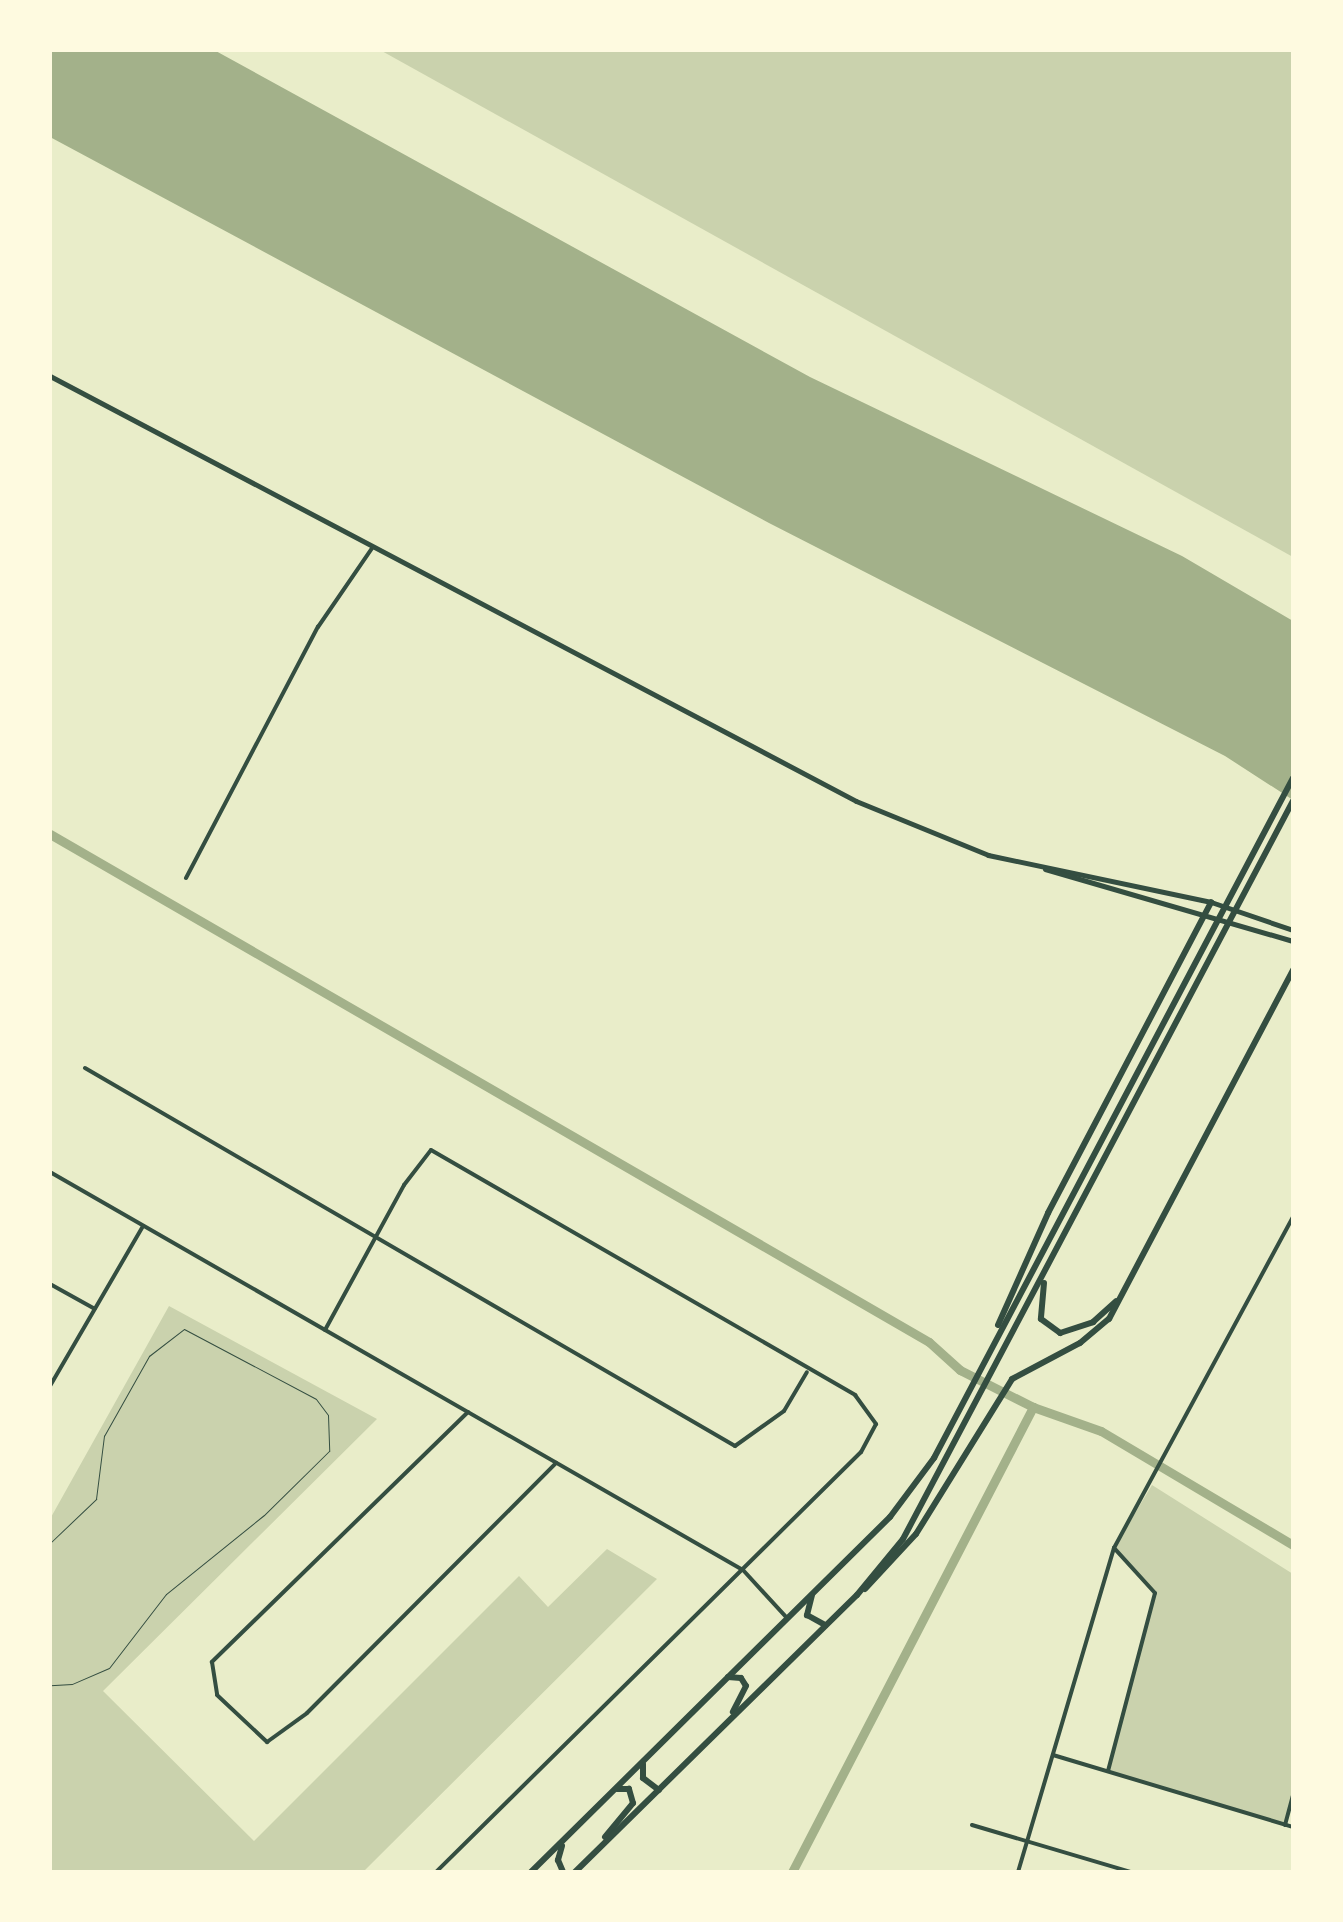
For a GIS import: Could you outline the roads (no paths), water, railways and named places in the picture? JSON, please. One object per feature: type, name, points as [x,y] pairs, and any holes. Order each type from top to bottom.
[{"type":"main road","points":[[50,376],[856,801],[973,849],[1211,902],[1293,930]]},
{"type":"main road","points":[[531,1872],[905,1499],[983,1364],[1293,778]]},
{"type":"main road","points":[[856,1595],[910,1529],[1293,802]]},
{"type":"main road","points":[[1032,864],[1105,892],[1206,914],[1293,942]]},
{"type":"main road","points":[[983,1364],[1038,1232],[1211,902]]},
{"type":"main road","points":[[574,1872],[916,1534],[1012,1378],[1088,1339],[1120,1296],[1293,970]]},
{"type":"main road","points":[[1047,1270],[1040,1313],[1056,1332],[1086,1326],[1120,1296]]},
{"type":"main road","points":[[812,1594],[807,1615],[826,1625]]},
{"type":"main road","points":[[721,1729],[746,1691],[741,1678],[728,1677]]},
{"type":"main road","points":[[646,1758],[643,1778],[659,1790]]},
{"type":"main road","points":[[593,1855],[633,1802],[628,1788],[613,1791]]},
{"type":"main road","points":[[563,1872],[558,1860],[568,1837]]},
{"type":"street","points":[[186,878],[318,627],[373,546]]},
{"type":"street","points":[[85,1068],[735,1446],[784,1411],[807,1372]]},
{"type":"street","points":[[325,1330],[373,1238],[431,1150],[871,1410],[873,1438],[436,1872]]},
{"type":"street","points":[[50,1172],[743,1570],[787,1618]]},
{"type":"street","points":[[1018,1872],[1114,1548],[1293,1217]]},
{"type":"street","points":[[50,1386],[144,1225]]},
{"type":"street","points":[[50,1284],[95,1310]]},
{"type":"street","points":[[468,1412],[220,1654],[209,1673],[217,1694],[275,1742],[556,1462]]},
{"type":"street","points":[[1108,1771],[1155,1593],[1114,1548]]},
{"type":"street","points":[[1053,1755],[1293,1828]]},
{"type":"street","points":[[1285,1825],[1293,1796]]},
{"type":"street","points":[[972,1825],[1132,1872]]},
{"type":"waterway","points":[[50,834],[929,1342],[960,1370],[1033,1407],[1101,1431],[1293,1545]]},
{"type":"waterway","points":[[792,1872],[1033,1407]]}]
